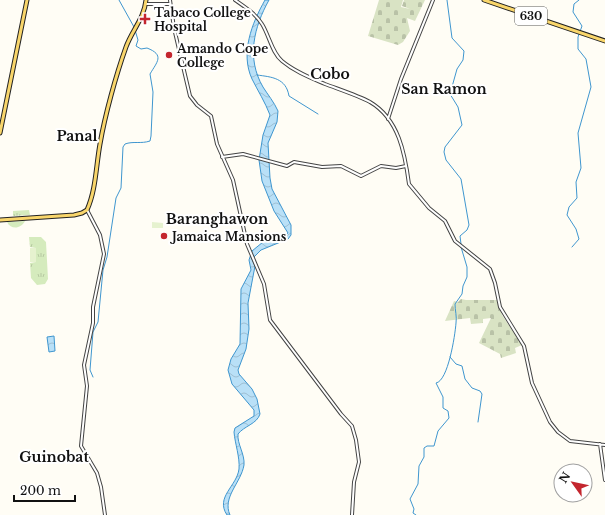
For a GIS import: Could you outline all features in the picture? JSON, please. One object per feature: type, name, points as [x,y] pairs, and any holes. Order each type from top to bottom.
[{"type":"main road","points":[[0,133],[27,0]]},
{"type":"main road","name":"630","points":[[484,0],[605,41]]},
{"type":"main road","points":[[0,220],[74,215],[82,214],[87,210],[101,137],[121,62],[127,44],[144,14],[146,2]]},
{"type":"street","points":[[170,0],[177,42],[190,96],[197,105],[211,116],[217,144],[233,180],[245,238],[264,284],[270,320],[341,414],[352,426],[356,440],[359,462],[354,482],[352,515]]},
{"type":"street","points":[[235,0],[261,22],[276,53],[285,64],[312,79],[366,100],[377,107],[388,119],[403,146],[409,184],[412,189],[429,208],[445,221],[459,244],[490,269],[495,283],[500,307],[524,346],[532,383],[550,422],[558,432],[570,441],[605,445]]},
{"type":"street","points":[[388,119],[401,79],[433,0]]},
{"type":"street","points":[[146,2],[170,4]]},
{"type":"street","points":[[222,157],[243,154],[287,166],[294,162],[322,167],[341,166],[361,176],[381,166],[396,168],[406,166]]},
{"type":"street","points":[[87,210],[100,235],[104,254],[93,307],[93,323],[85,359],[84,372],[88,386],[81,446],[97,473],[102,487],[106,515]]},
{"type":"street","points":[[600,444],[605,480]]},
{"type":"green space","points":[[379,0],[403,0],[401,7],[410,9],[402,6],[404,0],[425,0],[415,21],[407,18],[410,31],[403,42],[398,45],[368,36]]},
{"type":"green space","points":[[29,210],[30,215],[13,216],[13,211]]},
{"type":"green space","points":[[25,221],[21,226],[16,228],[9,225],[7,222]]},
{"type":"green space","points":[[152,222],[163,223],[163,228],[152,228]]},
{"type":"green space","points":[[29,237],[41,237],[46,242],[48,279],[45,284],[37,285],[31,278],[30,263],[36,262],[36,248],[30,247]]},
{"type":"green space","points":[[30,248],[36,248],[36,262],[30,262]]},
{"type":"green space","points":[[461,299],[497,300],[502,315],[522,345],[515,348],[516,353],[501,358],[500,354],[479,343],[491,318],[483,319],[483,323],[471,324],[470,318],[445,321],[454,301],[458,302]]},
{"type":"water","points":[[265,0],[269,0],[259,21],[253,54],[258,76],[278,111],[277,122],[268,143],[270,178],[272,189],[291,225],[291,235],[288,239],[261,250],[252,259],[255,266],[248,303],[249,329],[246,349],[238,370],[239,374],[252,389],[257,399],[260,414],[253,423],[238,434],[244,465],[230,496],[228,508],[230,515],[227,515],[224,509],[225,497],[235,481],[239,469],[239,460],[234,432],[235,428],[254,416],[254,410],[232,384],[228,370],[231,359],[240,344],[241,289],[251,270],[249,260],[252,251],[263,242],[286,235],[288,233],[274,211],[262,181],[259,160],[263,135],[270,115],[252,79],[247,59],[247,49],[252,28]]},
{"type":"water","points":[[54,336],[55,351],[49,352],[47,337]]},
{"type":"waterway","points":[[119,0],[134,27]]},
{"type":"waterway","points":[[447,0],[452,38],[464,51],[463,60],[457,69],[450,94],[458,107],[462,125],[445,147],[444,152],[446,160],[461,179],[469,225],[467,230],[460,236],[461,244]]},
{"type":"waterway","points":[[572,247],[579,239],[576,229],[567,215],[569,207],[577,198],[576,182],[581,168],[578,133],[591,87],[586,59],[578,49],[578,37],[582,26],[573,12],[574,4],[579,0]]},
{"type":"waterway","points":[[93,377],[90,370],[93,332],[98,322],[103,270],[107,257],[116,198],[121,188],[123,147],[128,143],[150,141],[151,136],[153,92],[150,74],[157,62],[158,56],[156,53],[147,48],[141,49],[136,46],[138,40],[135,30]]},
{"type":"waterway","points":[[257,75],[273,78],[282,82],[285,85],[289,96],[318,114]]},
{"type":"waterway","points":[[416,515],[413,513],[414,509],[410,499],[418,484],[419,466],[424,457],[424,448],[427,446],[434,446],[438,431],[449,418],[448,411],[443,408],[443,397],[436,383],[444,375],[450,357],[456,321],[455,304],[462,294],[463,286],[467,277],[467,267],[461,247]]},
{"type":"waterway","points":[[450,357],[456,364],[462,366],[465,379],[472,388],[480,391],[482,394],[478,422]]},
{"type":"place","name":"Tabaco College Hospital","points":[[145,19]]},
{"type":"place","name":"Amando Cope College","points":[[169,55]]},
{"type":"place","name":"Jamaica Mansions","points":[[164,236]]},
{"type":"district","name":"Cobo","points":[[330,74]]},
{"type":"district","name":"San Ramon","points":[[444,89]]},
{"type":"district","name":"Panal","points":[[77,136]]},
{"type":"district","name":"Baranghawon","points":[[217,219]]},
{"type":"district","name":"Guinobat","points":[[54,457]]}]
